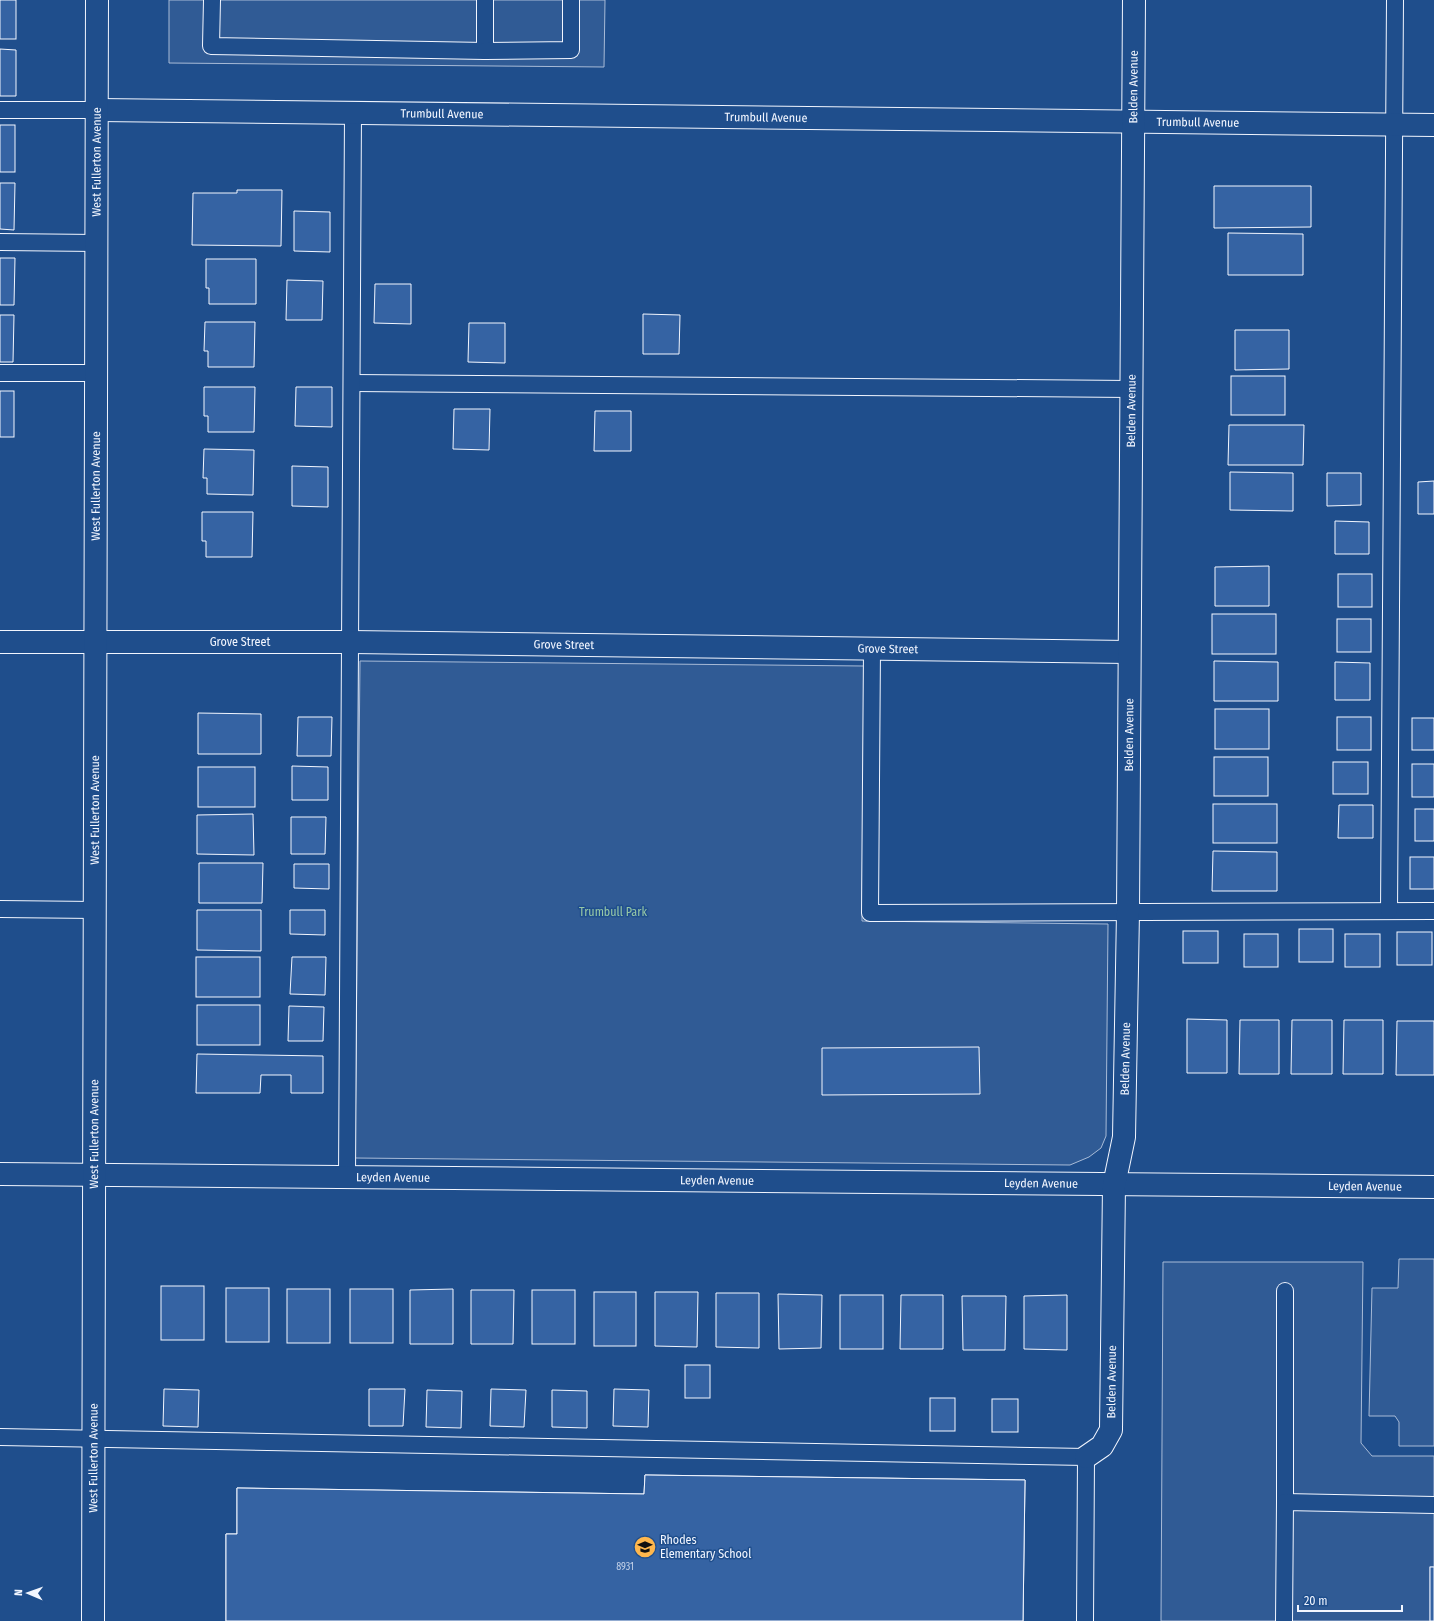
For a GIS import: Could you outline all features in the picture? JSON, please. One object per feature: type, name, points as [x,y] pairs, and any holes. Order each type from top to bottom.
[{"type":"street","name":"West Fullerton Avenue","points":[[93,1621],[98,110],[97,0]]},
{"type":"street","name":"Belden Avenue","points":[[1086,1457],[1102,1446],[1110,1430],[1114,1185],[1124,1137],[1128,912],[1128,652],[1134,0]]},
{"type":"street","name":"Trumbull Avenue","points":[[98,110],[1434,125]]},
{"type":"street","name":"Grove Street","points":[[0,642],[351,642],[1128,652]]},
{"type":"street","name":"Leyden Avenue","points":[[0,1174],[1434,1187]]},
{"type":"lane","points":[[212,0],[211,46],[485,51],[571,50],[571,0]]},
{"type":"lane","points":[[485,0],[485,51]]},
{"type":"lane","points":[[1389,911],[1395,0]]},
{"type":"lane","points":[[0,110],[98,110]]},
{"type":"lane","points":[[347,1178],[353,383],[353,113]]},
{"type":"lane","points":[[0,242],[97,243]]},
{"type":"lane","points":[[0,372],[97,373]]},
{"type":"lane","points":[[353,383],[1130,389]]},
{"type":"lane","points":[[872,649],[870,913],[1434,911]]},
{"type":"lane","points":[[0,909],[95,910]]},
{"type":"lane","points":[[1284,1621],[1285,1291]]},
{"type":"lane","points":[[0,1437],[1086,1457],[1085,1621]]},
{"type":"lane","points":[[1285,1502],[1434,1505]]},
{"type":"shaded area","points":[[169,0],[605,0],[604,67],[169,63]]},
{"type":"shaded area","name":"Trumbull Park","points":[[360,661],[864,666],[862,921],[1108,924],[1106,1136],[1101,1148],[1089,1157],[1070,1165],[355,1158]]},
{"type":"shaded area","points":[[1399,1259],[1434,1259],[1434,1446],[1399,1446],[1399,1422],[1395,1416],[1369,1416],[1372,1288],[1398,1288]]},
{"type":"shaded area","points":[[1163,1262],[1363,1262],[1361,1443],[1372,1456],[1434,1456],[1434,1567],[1430,1567],[1430,1621],[1161,1621]]},
{"type":"building","points":[[0,0],[16,0],[16,39],[0,39]]},
{"type":"building","points":[[0,49],[16,50],[16,96],[0,96]]},
{"type":"building","points":[[0,125],[15,125],[15,172],[0,172]]},
{"type":"building","points":[[0,183],[15,183],[14,230],[0,229]]},
{"type":"building","points":[[1214,186],[1311,186],[1311,227],[1214,228]]},
{"type":"building","points":[[237,190],[282,190],[281,246],[192,245],[193,193],[237,193]]},
{"type":"building","points":[[294,211],[330,212],[330,252],[294,251]]},
{"type":"building","points":[[1228,233],[1303,234],[1303,275],[1228,275]]},
{"type":"building","points":[[0,258],[15,258],[14,305],[0,305]]},
{"type":"building","points":[[206,259],[256,259],[256,304],[209,304],[209,288],[206,288]]},
{"type":"building","points":[[287,280],[323,281],[322,320],[286,320]]},
{"type":"building","points":[[375,284],[411,284],[411,324],[374,323]]},
{"type":"building","points":[[643,314],[680,315],[679,354],[643,354]]},
{"type":"building","points":[[0,315],[14,315],[13,362],[0,362]]},
{"type":"building","points":[[205,322],[255,322],[254,367],[208,367],[208,351],[204,351]]},
{"type":"building","points":[[469,323],[505,323],[505,363],[468,362]]},
{"type":"building","points":[[1235,330],[1289,330],[1289,369],[1235,370]]},
{"type":"building","points":[[1231,376],[1285,376],[1285,415],[1231,415]]},
{"type":"building","points":[[204,387],[255,387],[254,432],[208,432],[208,416],[204,416]]},
{"type":"building","points":[[296,387],[332,387],[332,427],[295,426]]},
{"type":"building","points":[[0,391],[14,391],[14,437],[0,437]]},
{"type":"building","points":[[454,409],[490,409],[489,450],[453,449]]},
{"type":"building","points":[[595,411],[631,411],[631,451],[594,451]]},
{"type":"building","points":[[1229,425],[1304,425],[1303,465],[1228,465]]},
{"type":"building","points":[[204,449],[254,450],[253,495],[207,494],[207,478],[203,478]]},
{"type":"building","points":[[292,466],[328,467],[328,507],[292,506]]},
{"type":"building","points":[[1230,472],[1293,473],[1293,511],[1230,510]]},
{"type":"building","points":[[1327,473],[1361,473],[1361,505],[1327,506]]},
{"type":"building","points":[[1434,481],[1434,514],[1418,514],[1418,482]]},
{"type":"building","points":[[202,512],[253,512],[252,557],[206,557],[206,541],[202,541]]},
{"type":"building","points":[[1335,521],[1369,522],[1369,554],[1335,554]]},
{"type":"building","points":[[1269,566],[1269,606],[1215,606],[1215,567]]},
{"type":"building","points":[[1338,574],[1372,574],[1372,607],[1338,607]]},
{"type":"building","points":[[1212,614],[1276,614],[1276,654],[1212,654]]},
{"type":"building","points":[[1337,619],[1371,619],[1371,652],[1337,652]]},
{"type":"building","points":[[1214,661],[1278,662],[1278,701],[1214,701]]},
{"type":"building","points":[[1335,662],[1370,663],[1370,700],[1335,700]]},
{"type":"building","points":[[1215,709],[1269,709],[1269,749],[1215,749]]},
{"type":"building","points":[[198,713],[261,714],[261,754],[198,754]]},
{"type":"building","points":[[298,717],[332,717],[331,756],[297,756]]},
{"type":"building","points":[[1337,717],[1371,717],[1371,750],[1337,750]]},
{"type":"building","points":[[1412,718],[1434,718],[1434,750],[1412,750]]},
{"type":"building","points":[[1214,757],[1268,757],[1268,796],[1214,796]]},
{"type":"building","points":[[1333,762],[1368,762],[1368,794],[1333,794]]},
{"type":"building","points":[[1412,764],[1434,764],[1434,797],[1412,797]]},
{"type":"building","points":[[292,766],[328,767],[328,800],[292,800]]},
{"type":"building","points":[[198,767],[255,767],[255,807],[198,807]]},
{"type":"building","points":[[1213,804],[1277,804],[1277,843],[1213,843]]},
{"type":"building","points":[[1339,805],[1373,805],[1373,838],[1338,838]]},
{"type":"building","points":[[1415,809],[1434,809],[1434,841],[1415,841]]},
{"type":"building","points":[[253,814],[254,855],[197,854],[197,815]]},
{"type":"building","points":[[291,817],[326,817],[325,854],[291,854]]},
{"type":"building","points":[[1213,851],[1277,852],[1277,891],[1212,891]]},
{"type":"building","points":[[1410,857],[1434,857],[1434,889],[1410,889]]},
{"type":"building","points":[[199,863],[263,863],[262,903],[199,903]]},
{"type":"building","points":[[294,864],[329,864],[329,889],[294,888]]},
{"type":"building","points":[[197,910],[261,910],[261,951],[197,950]]},
{"type":"building","points":[[290,910],[325,910],[325,935],[290,934]]},
{"type":"building","points":[[1299,929],[1333,929],[1333,962],[1299,962]]},
{"type":"building","points":[[1183,931],[1218,931],[1218,963],[1183,963]]},
{"type":"building","points":[[1397,932],[1432,932],[1432,965],[1397,965]]},
{"type":"building","points":[[1244,934],[1278,934],[1278,967],[1244,967]]},
{"type":"building","points":[[1345,934],[1380,934],[1380,967],[1345,967]]},
{"type":"building","points":[[196,957],[260,957],[260,997],[196,997]]},
{"type":"building","points":[[292,957],[326,957],[325,995],[290,994]]},
{"type":"building","points":[[197,1005],[260,1005],[260,1045],[197,1045]]},
{"type":"building","points":[[289,1006],[324,1007],[323,1041],[288,1041]]},
{"type":"building","points":[[1187,1019],[1227,1020],[1227,1073],[1187,1073]]},
{"type":"building","points":[[1240,1020],[1279,1020],[1279,1074],[1239,1074]]},
{"type":"building","points":[[1292,1020],[1332,1020],[1332,1074],[1291,1074]]},
{"type":"building","points":[[1344,1020],[1383,1020],[1383,1074],[1343,1074]]},
{"type":"building","points":[[1397,1021],[1434,1021],[1434,1075],[1396,1075]]},
{"type":"building","points":[[979,1047],[980,1094],[822,1095],[822,1048]]},
{"type":"building","points":[[197,1054],[323,1056],[323,1093],[291,1093],[291,1075],[261,1075],[260,1093],[196,1093]]},
{"type":"building","points":[[161,1286],[204,1286],[204,1340],[161,1340]]},
{"type":"building","points":[[226,1288],[269,1288],[269,1342],[226,1342]]},
{"type":"building","points":[[287,1289],[330,1289],[330,1343],[287,1343]]},
{"type":"building","points":[[350,1289],[393,1289],[393,1343],[350,1343]]},
{"type":"building","points":[[453,1289],[453,1344],[410,1344],[410,1290]]},
{"type":"building","points":[[471,1290],[514,1290],[513,1344],[471,1344]]},
{"type":"building","points":[[532,1290],[575,1290],[575,1344],[532,1344]]},
{"type":"building","points":[[594,1292],[636,1292],[636,1346],[594,1346]]},
{"type":"building","points":[[655,1292],[698,1292],[697,1347],[655,1346]]},
{"type":"building","points":[[716,1293],[759,1293],[759,1348],[716,1347]]},
{"type":"building","points":[[778,1294],[822,1295],[821,1348],[779,1349]]},
{"type":"building","points":[[840,1295],[883,1295],[883,1349],[840,1349]]},
{"type":"building","points":[[901,1295],[943,1295],[943,1349],[900,1349]]},
{"type":"building","points":[[1067,1295],[1067,1350],[1024,1349],[1024,1296]]},
{"type":"building","points":[[962,1296],[1006,1296],[1005,1350],[963,1350]]},
{"type":"building","points":[[685,1365],[710,1365],[710,1398],[685,1398]]},
{"type":"building","points":[[164,1389],[199,1390],[198,1427],[163,1426]]},
{"type":"building","points":[[369,1389],[405,1389],[403,1426],[369,1426]]},
{"type":"building","points":[[491,1389],[526,1390],[524,1427],[490,1426]]},
{"type":"building","points":[[614,1389],[649,1390],[648,1427],[613,1426]]},
{"type":"building","points":[[427,1390],[462,1391],[461,1428],[426,1427]]},
{"type":"building","points":[[552,1390],[587,1391],[587,1428],[552,1427]]},
{"type":"building","points":[[930,1398],[955,1398],[955,1431],[930,1431]]},
{"type":"building","points":[[992,1399],[1018,1399],[1018,1432],[992,1432]]},
{"type":"building","name":"Rhodes Elementary School","points":[[645,1475],[1025,1480],[1023,1621],[643,1621],[643,1599],[293,1597],[293,1621],[226,1621],[226,1534],[237,1534],[237,1488],[644,1494]]},
{"type":"building","name":"Rhodes Elementary School","points":[[645,1475],[1025,1480],[1023,1621],[226,1621],[226,1534],[237,1534],[237,1488],[644,1494]]},
{"type":"building","points":[[1430,1567],[1434,1567],[1434,1621],[1430,1621]]},
{"type":"place","name":"Rhodes Elementary School","points":[[645,1547]]}]
